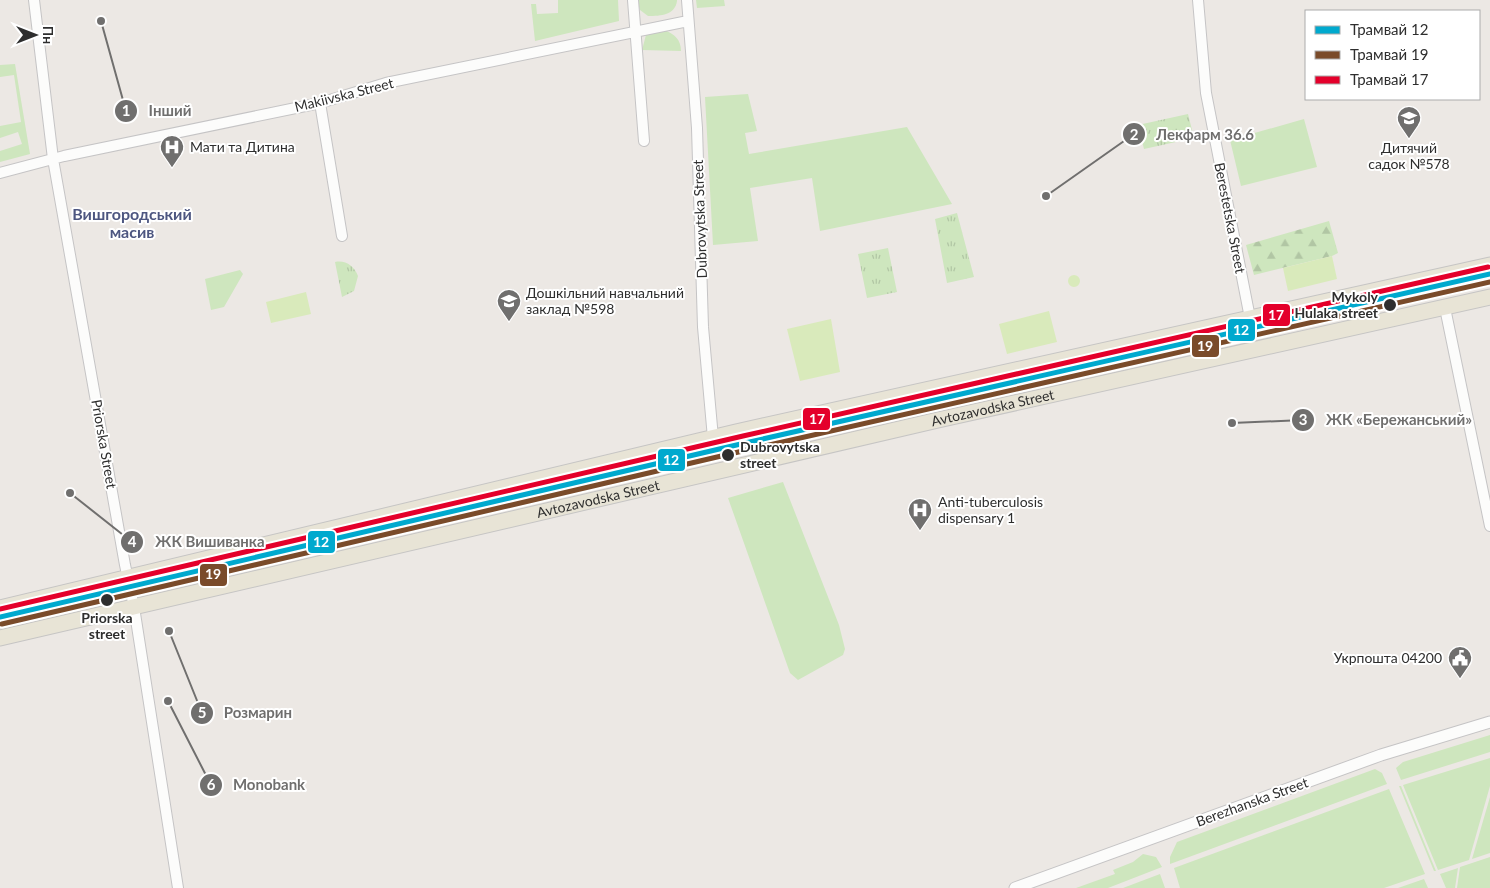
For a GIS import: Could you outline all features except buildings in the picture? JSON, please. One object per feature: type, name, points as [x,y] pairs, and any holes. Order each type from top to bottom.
[{"type":"main road","points":[[0,608],[713,438],[1490,265]]},
{"type":"main road","name":"Avtozavodska Street","points":[[0,638],[938,420],[1490,297]]},
{"type":"street","name":"Priorska Street","points":[[34,0],[53,158],[134,607],[178,888]]},
{"type":"street","points":[[633,0],[644,141]]},
{"type":"street","name":"Dubrovytska Street","points":[[686,0],[697,128],[702,327],[713,438]]},
{"type":"street","name":"Berestetska Street","points":[[1198,0],[1206,94],[1250,318]]},
{"type":"street","name":"Makiivska Street","points":[[0,173],[53,158],[320,103],[386,83],[688,20]]},
{"type":"street","points":[[320,103],[342,236]]},
{"type":"street","points":[[1445,308],[1490,526]]},
{"type":"street","name":"Berezhanska Street","points":[[1016,888],[1381,755],[1490,722]]},
{"type":"green space","points":[[558,0],[618,0],[619,21],[535,41],[531,4],[536,4],[537,14],[558,13]]},
{"type":"green space","points":[[637,0],[677,1],[676,6],[667,14],[648,16],[640,10]]},
{"type":"green space","points":[[696,0],[724,0],[725,6],[697,8]]},
{"type":"green space","points":[[664,30],[677,38],[681,51],[642,50],[646,35]]},
{"type":"green space","points":[[15,64],[30,154],[0,162],[0,151],[22,144],[18,132],[0,138],[0,126],[21,122],[14,75],[0,77],[0,65]]},
{"type":"green space","points":[[748,94],[757,131],[745,133],[749,154],[907,127],[952,204],[820,231],[812,178],[750,188],[758,241],[713,245],[705,97]]},
{"type":"green space","points":[[1188,114],[1194,138],[1144,149],[1138,125]]},
{"type":"green space","points":[[1304,119],[1317,167],[1241,186],[1230,140]]},
{"type":"green space","points":[[957,213],[974,277],[947,283],[935,219]]},
{"type":"green space","points":[[1329,221],[1338,253],[1254,275],[1246,245]]},
{"type":"green space","points":[[888,248],[897,292],[867,298],[858,254]]},
{"type":"green space","points":[[1332,256],[1337,279],[1288,291],[1283,268]]},
{"type":"green space","points":[[335,262],[349,264],[358,276],[354,291],[342,297]]},
{"type":"green space","points":[[240,270],[243,274],[224,307],[211,310],[205,279]]},
{"type":"green space","points":[[1072,275],[1076,275],[1080,281],[1076,287],[1072,287],[1068,283],[1068,279]]},
{"type":"green space","points":[[306,292],[311,314],[271,323],[266,302]]},
{"type":"green space","points":[[1049,311],[1057,342],[1007,354],[999,324]]},
{"type":"green space","points":[[831,319],[840,372],[800,381],[787,329]]},
{"type":"green space","points":[[783,482],[839,625],[845,649],[843,655],[798,680],[790,673],[728,498]]},
{"type":"green space","points":[[1490,735],[1490,752],[1401,780],[1396,768],[1403,762]]},
{"type":"green space","points":[[1490,758],[1490,786],[1469,860],[1438,870],[1403,785]]},
{"type":"green space","points":[[1375,769],[1382,773],[1387,784],[1170,864],[1170,857],[1177,842]]},
{"type":"green space","points":[[1399,786],[1401,786],[1436,871],[1434,871]]},
{"type":"green space","points":[[1389,789],[1425,874],[1384,888],[1180,888],[1174,868]]},
{"type":"green space","points":[[1490,797],[1490,853],[1472,859]]},
{"type":"green space","points":[[1143,854],[1156,857],[1162,867],[1108,888],[1076,888],[1115,874],[1113,870],[1133,862]]},
{"type":"green space","points":[[1490,857],[1490,888],[1457,888],[1460,867]]},
{"type":"green space","points":[[1458,868],[1455,888],[1446,888],[1440,874]]},
{"type":"green space","points":[[1160,874],[1165,888],[1123,888]]},
{"type":"green space","points":[[1424,879],[1428,888],[1398,888]]},
{"type":"tram line","name":"17","points":[[0,609],[743,436],[1488,267]]},
{"type":"tram line","name":"12","points":[[0,617],[745,443],[1490,274]]},
{"type":"tram line","name":"19","points":[[2,624],[747,450],[1490,282]]},
{"type":"place","name":"Інший","points":[[101,21]]},
{"type":"place","name":"Дитячий садок №578","points":[[1409,139]]},
{"type":"place","name":"Мати та Дитина","points":[[172,168]]},
{"type":"place","name":"Лекфарм 36.6","points":[[1046,196]]},
{"type":"place","name":"Mykoly Hulaka street","points":[[1390,305]]},
{"type":"place","name":"Дошкільний навчальний заклад №598","points":[[509,322]]},
{"type":"place","name":"ЖК «Бережанський»","points":[[1232,423]]},
{"type":"place","name":"Dubrovytska street","points":[[728,455]]},
{"type":"place","name":"ЖК Вишиванка","points":[[70,493]]},
{"type":"place","name":"Anti-tuberculosis dispensary 1","points":[[920,531]]},
{"type":"place","name":"Priorska street","points":[[107,600]]},
{"type":"place","name":"Розмарин","points":[[169,631]]},
{"type":"place","name":"Укрпошта 04200","points":[[1460,679]]},
{"type":"place","name":"Monobank","points":[[168,701]]},
{"type":"district","name":"Вишгородський масив","points":[[132,223]]}]
